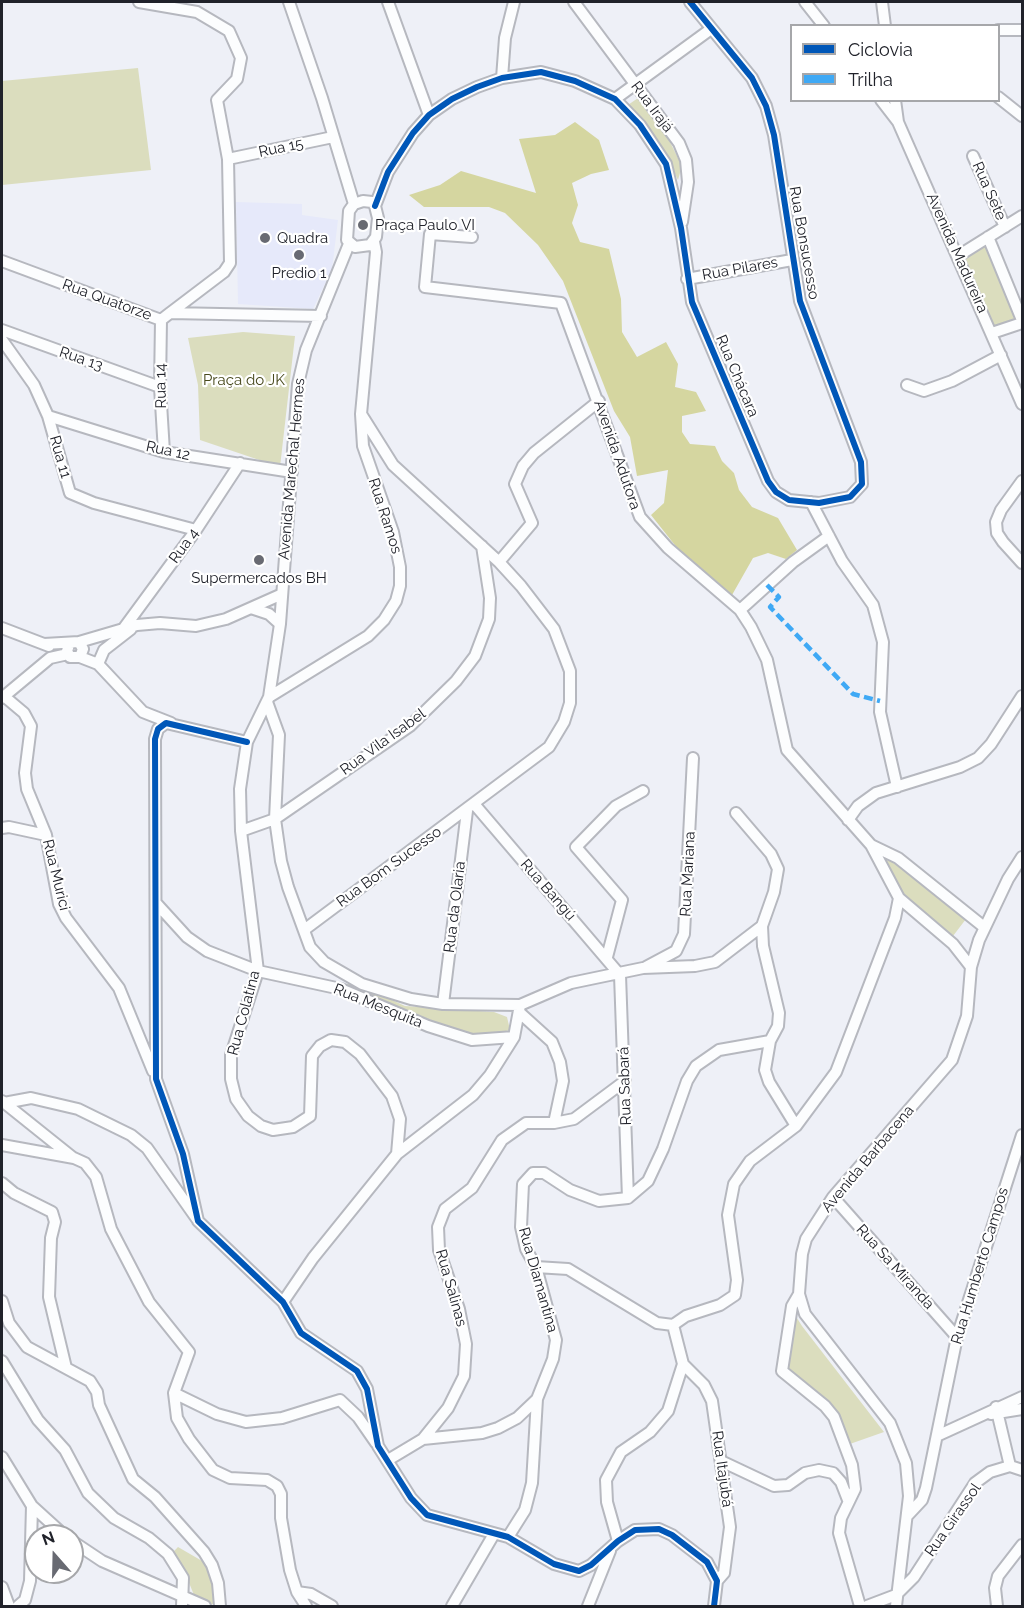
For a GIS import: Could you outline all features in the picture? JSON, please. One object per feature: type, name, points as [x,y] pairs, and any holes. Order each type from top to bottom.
[{"type":"street","points":[[138,2],[197,12],[229,30],[241,57],[237,79],[217,100],[228,159],[230,263],[224,272],[166,317]]},
{"type":"street","points":[[289,2],[354,204]]},
{"type":"street","points":[[388,2],[429,115]]},
{"type":"street","points":[[502,78],[505,38],[514,2]]},
{"type":"street","name":"Rua Irajá","points":[[574,2],[679,143],[686,160],[688,182],[681,228]]},
{"type":"street","name":"Rua Bonsucesso","points":[[690,2],[752,78],[766,106],[774,135],[792,260],[808,327],[859,452],[862,470],[861,487],[850,497],[811,502]]},
{"type":"street","points":[[805,2],[822,24]]},
{"type":"street","points":[[882,2],[885,24]]},
{"type":"street","points":[[615,99],[711,29]]},
{"type":"street","points":[[1000,30],[1023,30]]},
{"type":"street","points":[[471,808],[549,747],[564,722],[570,703],[570,671],[554,630],[521,586],[482,545],[393,465],[361,414],[376,252],[374,242],[378,218],[375,206],[398,152],[429,115],[452,99],[502,78],[541,72],[575,81],[615,99],[640,125],[666,164],[681,228]]},
{"type":"street","points":[[1000,98],[1023,116]]},
{"type":"street","points":[[883,102],[898,122]]},
{"type":"street","name":"Avenida Madureira","points":[[895,102],[898,122],[1023,404]]},
{"type":"street","name":"Rua 15","points":[[228,159],[333,137]]},
{"type":"street","name":"Rua Sete","points":[[973,156],[1005,227]]},
{"type":"street","points":[[374,242],[362,248],[349,244],[347,225],[349,211],[354,204],[368,201],[375,206]]},
{"type":"street","points":[[958,256],[1023,216]]},
{"type":"street","name":"Rua Chácara","points":[[681,228],[692,302],[768,481],[776,492],[789,500],[811,502]]},
{"type":"street","name":"Avenida Adutora","points":[[472,237],[430,234],[425,287],[561,303],[640,517],[668,548],[740,610],[767,660],[787,750],[871,845],[899,898]]},
{"type":"street","name":"Rua Sete","points":[[988,237],[1023,321]]},
{"type":"street","name":"Avenida Marechal Hermes","points":[[268,700],[280,624],[280,595],[298,384],[306,350],[349,244]]},
{"type":"street","name":"Rua Pilares","points":[[687,279],[792,260]]},
{"type":"street","name":"Rua Quatorze","points":[[2,261],[166,317],[321,316]]},
{"type":"street","name":"Rua 14","points":[[164,452],[160,387],[166,317]]},
{"type":"street","points":[[992,333],[1023,321]]},
{"type":"street","name":"Rua 13","points":[[2,330],[160,387]]},
{"type":"street","name":"Rua 11","points":[[2,340],[33,385],[48,416],[70,493],[94,503],[196,530]]},
{"type":"street","points":[[907,385],[924,391],[952,381],[1001,355]]},
{"type":"street","points":[[499,562],[532,523],[515,484],[523,466],[534,453],[598,401]]},
{"type":"street","name":"Rua Ramos","points":[[268,700],[368,636],[384,620],[396,601],[400,586],[400,567],[393,532],[363,446],[361,414]]},
{"type":"street","name":"Rua 12","points":[[48,416],[164,452],[292,472]]},
{"type":"street","name":"Rua 4","points":[[124,628],[196,530],[240,463]]},
{"type":"street","points":[[1023,481],[1001,510],[996,522],[997,533],[1023,563]]},
{"type":"street","points":[[811,502],[842,561],[873,605],[883,642],[880,712],[897,787]]},
{"type":"street","points":[[740,610],[793,562],[829,536]]},
{"type":"street","name":"Rua Vila Isabel","points":[[241,831],[275,819],[410,726],[456,681],[475,656],[489,619],[490,598],[482,545]]},
{"type":"street","points":[[3,698],[50,658],[73,651],[124,628],[160,623],[196,626],[226,619],[280,595]]},
{"type":"street","points":[[251,608],[269,614],[280,624]]},
{"type":"street","points":[[98,664],[102,654],[111,643],[137,625]]},
{"type":"street","points":[[2,628],[44,644],[73,651],[98,664],[142,712],[155,739]]},
{"type":"street","points":[[848,820],[867,799],[960,767],[978,758],[991,744],[1023,696]]},
{"type":"street","name":"Rua Murici","points":[[3,698],[24,714],[31,726],[26,773],[27,789],[46,835],[59,904],[66,918],[119,988],[183,1154],[198,1221]]},
{"type":"street","points":[[268,700],[279,735],[275,819],[281,861],[310,946],[324,962],[362,984],[411,999],[443,1004],[520,1009],[571,982],[620,975],[643,968],[695,966],[715,962],[762,926]]},
{"type":"street","name":"Rua Colatina","points":[[268,700],[247,742],[240,789],[241,831],[258,971],[231,1055],[231,1079],[236,1100],[248,1116],[261,1126],[273,1130],[293,1127],[310,1116],[312,1056],[320,1046],[331,1041],[345,1042],[360,1054],[392,1096],[400,1119],[397,1154]]},
{"type":"street","points":[[142,712],[172,723],[247,742]]},
{"type":"street","points":[[156,1079],[155,739],[161,726],[172,723]]},
{"type":"street","name":"Rua Mariana","points":[[643,968],[676,951],[684,934],[693,758]]},
{"type":"street","points":[[607,957],[622,900],[576,847],[616,806],[643,791]]},
{"type":"street","name":"Rua Bom Sucesso","points":[[304,930],[471,808]]},
{"type":"street","name":"Rua Bangú","points":[[471,808],[607,957],[620,975]]},
{"type":"street","name":"Rua da Olaria","points":[[443,1004],[471,808]]},
{"type":"street","points":[[736,813],[771,854],[778,869],[774,892],[762,926],[763,946],[779,1012],[778,1026],[770,1041],[765,1070],[769,1082],[796,1126]]},
{"type":"street","points":[[2,828],[9,827],[46,835]]},
{"type":"street","points":[[871,845],[898,858],[984,927]]},
{"type":"street","name":"Avenida Barbacena","points":[[896,1601],[907,1516],[909,1479],[906,1463],[890,1423],[876,1402],[817,1332],[805,1314],[799,1294],[799,1275],[806,1239],[833,1197],[952,1060],[967,1016],[971,967],[984,927],[1023,857]]},
{"type":"street","points":[[537,1268],[568,1269],[657,1323],[673,1325],[686,1316],[720,1305],[735,1295],[737,1280],[728,1215],[734,1184],[750,1161],[796,1126],[836,1072],[895,918],[899,898],[953,944],[971,967]]},
{"type":"street","name":"Rua Mesquita","points":[[156,903],[187,937],[201,946],[258,971],[341,989],[428,1026],[472,1040],[514,1036]]},
{"type":"street","name":"Rua Sabará","points":[[620,975],[628,1198]]},
{"type":"street","points":[[283,1302],[313,1257],[397,1154],[473,1095],[490,1075],[514,1036],[520,1009]]},
{"type":"street","points":[[520,1009],[552,1042],[560,1062],[563,1081],[554,1123]]},
{"type":"street","points":[[628,1198],[648,1181],[663,1149],[687,1081],[696,1066],[719,1050],[770,1041]]},
{"type":"street","name":"Rua Salinas","points":[[388,1460],[423,1439],[448,1407],[464,1376],[466,1344],[459,1309],[439,1250],[438,1227],[445,1209],[472,1188],[502,1140],[526,1123],[554,1123],[574,1119],[625,1081]]},
{"type":"street","points":[[3,1102],[31,1098],[78,1109],[131,1135],[147,1148],[198,1221],[283,1302],[301,1333],[357,1371],[367,1389],[378,1446]]},
{"type":"street","points":[[3,1102],[74,1158],[85,1163],[96,1177],[111,1229],[149,1302],[189,1352],[174,1393],[177,1418],[189,1439],[213,1470],[231,1478],[267,1480],[277,1486],[280,1494],[281,1518],[297,1592],[306,1606]]},
{"type":"street","name":"Rua Humberto Campos","points":[[907,1516],[922,1500],[939,1435],[957,1336],[1023,1135]]},
{"type":"street","points":[[2,1145],[74,1158]]},
{"type":"street","name":"Rua Diamantina","points":[[508,1537],[525,1510],[532,1483],[537,1399],[553,1359],[556,1340],[537,1268],[526,1249],[521,1227],[523,1184],[533,1173],[544,1173],[570,1190],[599,1201],[628,1198]]},
{"type":"street","points":[[2,1184],[14,1193],[52,1212],[56,1222],[51,1238],[50,1297],[66,1368]]},
{"type":"street","name":"Rua Sa Miranda","points":[[833,1197],[957,1336]]},
{"type":"street","points":[[799,1294],[792,1306],[782,1371],[825,1406],[834,1417],[855,1479],[855,1489],[841,1518],[839,1533],[861,1606]]},
{"type":"street","points":[[2,1301],[9,1323],[27,1347],[90,1381],[97,1392],[99,1405],[133,1479],[155,1497],[204,1552],[218,1583],[220,1606]]},
{"type":"street","points":[[588,1606],[615,1545],[606,1502],[606,1480],[621,1452],[650,1432],[668,1412],[683,1364],[673,1325]]},
{"type":"street","points":[[2,1361],[38,1420],[65,1450],[88,1493],[114,1518],[149,1538],[168,1554],[183,1578],[183,1603]]},
{"type":"street","name":"Rua Itajubá","points":[[683,1364],[704,1385],[712,1401],[730,1527],[724,1574],[717,1581],[714,1606]]},
{"type":"street","points":[[174,1393],[217,1414],[246,1422],[282,1418],[340,1400],[358,1417],[411,1498],[427,1515],[508,1537],[567,1569],[579,1571],[591,1565],[635,1530],[646,1527],[659,1529],[672,1535],[707,1562],[717,1581]]},
{"type":"street","points":[[939,1435],[1023,1397]]},
{"type":"street","points":[[423,1439],[482,1433],[498,1428],[517,1418],[537,1399]]},
{"type":"street","points":[[997,1410],[1023,1409]]},
{"type":"street","points":[[997,1410],[1010,1466],[1023,1470]]},
{"type":"street","points":[[2,1456],[32,1506],[52,1524]]},
{"type":"street","points":[[721,1461],[774,1486],[788,1485],[812,1471],[833,1473],[848,1500]]},
{"type":"street","name":"Rua Girassol","points":[[896,1601],[975,1483],[990,1472],[1010,1466]]},
{"type":"street","points":[[18,1606],[25,1600],[30,1581],[32,1506]]},
{"type":"street","points":[[452,1606],[494,1534]]},
{"type":"street","points":[[997,1606],[995,1588],[998,1576],[1023,1545]]},
{"type":"street","points":[[84,1549],[102,1561],[183,1603],[205,1606]]},
{"type":"street","points":[[2,1587],[9,1606]]},
{"type":"street","points":[[297,1592],[311,1594],[332,1606]]},
{"type":"street","points":[[867,1606],[896,1601]]},
{"type":"shaded area","points":[[236,202],[302,204],[302,215],[338,220],[332,269],[313,309],[238,304]]},
{"type":"green space","points":[[138,68],[151,170],[2,185],[2,81]]},
{"type":"green space","points":[[641,96],[660,122],[682,166],[678,180],[659,142],[625,107]]},
{"type":"green space","points":[[575,122],[599,140],[609,170],[591,174],[572,183],[578,205],[572,223],[580,242],[609,249],[621,299],[622,332],[637,357],[666,342],[678,364],[675,387],[696,392],[706,411],[682,416],[682,432],[690,444],[715,446],[722,461],[734,473],[739,490],[752,507],[778,518],[797,550],[786,559],[768,553],[753,558],[732,595],[678,549],[651,515],[664,503],[668,470],[637,476],[630,437],[614,411],[563,281],[538,245],[505,213],[489,207],[424,207],[409,195],[440,185],[461,171],[536,193],[519,139],[555,135]]},
{"type":"green space","points":[[987,239],[1021,320],[993,330],[961,255]]},
{"type":"green space","name":"Praça do JK","points":[[243,332],[295,336],[280,467],[200,440],[198,385],[188,338]]},
{"type":"green space","points":[[883,860],[891,861],[966,919],[953,936],[902,897]]},
{"type":"green space","points":[[349,980],[405,1006],[494,1012],[507,1017],[510,1030],[487,1036],[457,1033],[347,986]]},
{"type":"green space","points":[[795,1315],[884,1432],[847,1445],[838,1419],[782,1366]]},
{"type":"green space","points":[[178,1547],[209,1565],[214,1582],[216,1606],[194,1595],[181,1563],[172,1553]]},
{"type":"marked path","points":[[767,585],[779,597],[770,607],[853,694],[880,701]]},
{"type":"cycle path","points":[[375,206],[388,172],[413,133],[429,115],[452,99],[477,87],[502,78],[541,72],[575,81],[615,99],[640,125],[666,164],[681,228],[692,302],[768,481],[776,492],[789,500],[819,503],[850,497],[862,484],[861,462],[800,301],[774,135],[766,106],[752,78],[690,2]]},
{"type":"cycle path","points":[[247,742],[166,723],[158,729],[155,739],[156,1079],[183,1154],[198,1221],[283,1302],[301,1333],[357,1371],[367,1389],[378,1446],[411,1498],[427,1515],[508,1537],[554,1564],[579,1571],[591,1565],[618,1541],[635,1530],[659,1529],[672,1535],[707,1562],[717,1581],[714,1606]]},
{"type":"place","name":"Praça Paulo VI","points":[[363,225]]},
{"type":"place","name":"Quadra","points":[[265,238]]},
{"type":"place","name":"Predio 1","points":[[299,255]]},
{"type":"place","name":"Supermercados BH","points":[[259,560]]}]
